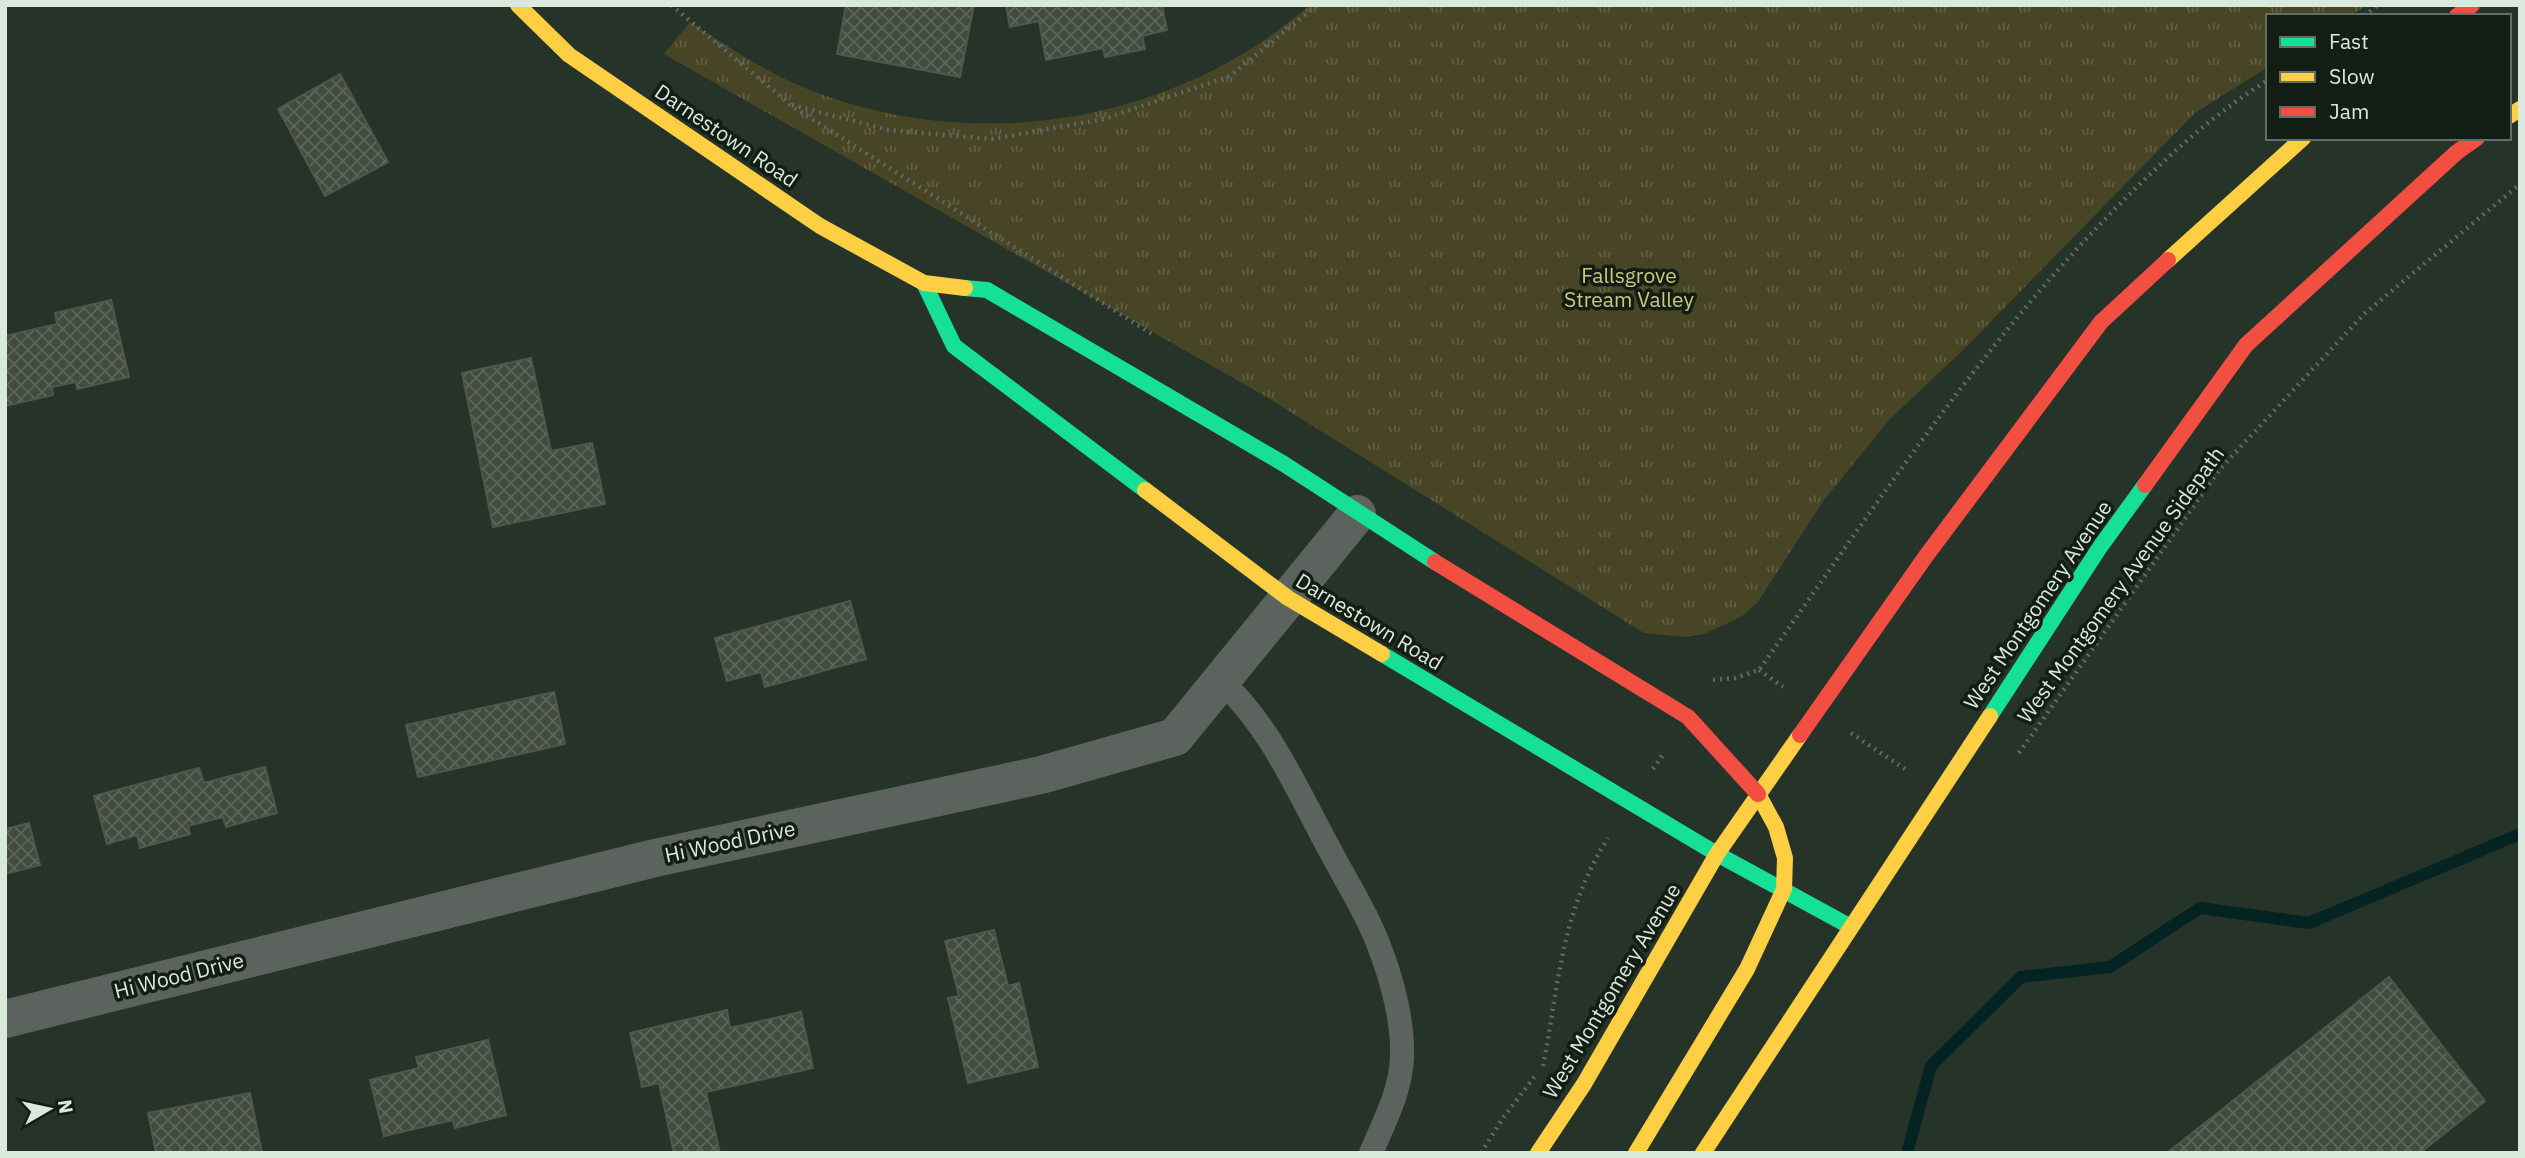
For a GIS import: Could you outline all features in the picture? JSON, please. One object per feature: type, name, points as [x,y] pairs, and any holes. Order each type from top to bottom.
[{"type":"main road","name":"Darnestown Road","points":[[517,5],[580,62],[820,226],[924,283],[987,290],[1284,464],[1357,514],[1688,717],[1758,794],[1776,827],[1785,858],[1784,890]]},
{"type":"main road","name":"West Montgomery Avenue","points":[[1538,1153],[1584,1084],[1717,854],[1926,555],[2101,322],[2272,163],[2301,140]]},
{"type":"main road","name":"West Montgomery Avenue","points":[[1703,1153],[2100,547],[2246,345],[2457,152],[2474,140]]},
{"type":"main road","name":"Darnestown Road","points":[[924,283],[954,346],[1288,598],[1717,854],[1851,927]]},
{"type":"main road","points":[[1636,1153],[1747,969],[1784,890]]},
{"type":"street","name":"Hi Wood Drive","points":[[5,1019],[655,858],[1041,775],[1175,737],[1357,514]]},
{"type":"lane","points":[[1221,681],[1243,701],[1259,726],[1347,884],[1385,963],[1400,1023],[1402,1059],[1396,1094],[1371,1153]]},
{"type":"path","points":[[671,5],[788,104],[1163,341]]},
{"type":"path","points":[[788,104],[888,130],[992,139],[1104,119],[1230,76],[1317,5]]},
{"type":"path","points":[[1701,674],[1713,680],[1735,678],[1759,670],[1896,472],[1980,359],[2082,242],[2169,154],[2239,98],[2266,81]]},
{"type":"path","name":"West Montgomery Avenue Sidepath","points":[[2013,762],[2220,469],[2364,314],[2520,184]]},
{"type":"path","points":[[1854,736],[1904,769]]},
{"type":"path","points":[[1649,777],[1665,751]]},
{"type":"path","points":[[1482,1153],[1503,1118],[1543,1066],[1553,992],[1569,922],[1595,859],[1606,841]]},
{"type":"green space","name":"Fallsgrove Stream Valley","points":[[1310,5],[2367,5],[2353,14],[2266,14],[2266,68],[2195,113],[1964,349],[1889,420],[1824,500],[1757,603],[1741,617],[1704,634],[1684,637],[1644,633],[1265,396],[664,54],[690,22],[763,68],[810,90],[874,110],[940,121],[1006,123],[1072,117],[1136,101],[1198,77],[1256,45]]},
{"type":"building","points":[[846,5],[974,5],[960,77],[837,54]]},
{"type":"building","points":[[1006,5],[1162,5],[1167,30],[1142,36],[1145,49],[1105,57],[1103,48],[1046,60],[1039,21],[1010,27]]},
{"type":"building","points":[[340,74],[388,162],[325,196],[278,109]]},
{"type":"building","points":[[111,300],[129,377],[77,389],[76,382],[52,387],[53,395],[5,406],[5,336],[57,324],[55,313]]},
{"type":"building","points":[[531,358],[551,451],[592,443],[605,504],[493,527],[462,373]]},
{"type":"building","points":[[850,601],[866,659],[765,687],[761,672],[727,681],[715,638]]},
{"type":"building","points":[[554,692],[565,744],[418,777],[406,725]]},
{"type":"building","points":[[265,767],[277,813],[226,827],[223,817],[188,826],[190,834],[140,848],[137,835],[107,844],[94,796],[199,768],[204,783]]},
{"type":"building","points":[[29,823],[40,865],[5,874],[5,829]]},
{"type":"building","points":[[994,930],[1008,986],[1019,983],[1038,1067],[968,1083],[948,998],[959,996],[945,941]]},
{"type":"building","points":[[2389,977],[2485,1101],[2420,1153],[2167,1153]]},
{"type":"building","points":[[727,1010],[730,1028],[801,1012],[813,1068],[706,1092],[720,1153],[674,1153],[659,1083],[642,1087],[630,1033]]},
{"type":"building","points":[[488,1040],[506,1115],[455,1128],[453,1120],[384,1136],[370,1080],[419,1068],[416,1057]]},
{"type":"building","points":[[250,1093],[262,1153],[156,1153],[148,1113]]},
{"type":"waterway","points":[[1907,1153],[1931,1066],[2021,977],[2110,967],[2200,908],[2309,923],[2520,834]]},
{"type":"traffic: fast","points":[[924,283],[954,346],[1145,490]]},
{"type":"traffic: fast","points":[[965,288],[987,290],[1284,464],[1435,562]]},
{"type":"traffic: fast","points":[[1990,716],[2100,547],[2145,485]]},
{"type":"traffic: fast","points":[[1382,654],[1717,854],[1851,927]]},
{"type":"traffic: slow","points":[[518,5],[569,55],[820,226],[924,283],[965,288]]},
{"type":"traffic: slow","points":[[2511,115],[2520,109]]},
{"type":"traffic: slow","points":[[2168,260],[2301,140]]},
{"type":"traffic: slow","points":[[1145,490],[1288,598],[1382,654]]},
{"type":"traffic: slow","points":[[1703,1153],[1990,716]]},
{"type":"traffic: slow","points":[[1538,1153],[1584,1084],[1717,854],[1800,735]]},
{"type":"traffic: slow","points":[[1636,1153],[1747,969],[1784,889],[1785,858],[1776,827],[1758,794]]},
{"type":"traffic: jam","points":[[2460,14],[2472,5]]},
{"type":"traffic: jam","points":[[2145,485],[2246,345],[2457,152],[2474,140]]},
{"type":"traffic: jam","points":[[1800,735],[1926,556],[2101,322],[2168,260]]},
{"type":"traffic: jam","points":[[1435,562],[1688,717],[1758,794]]}]
